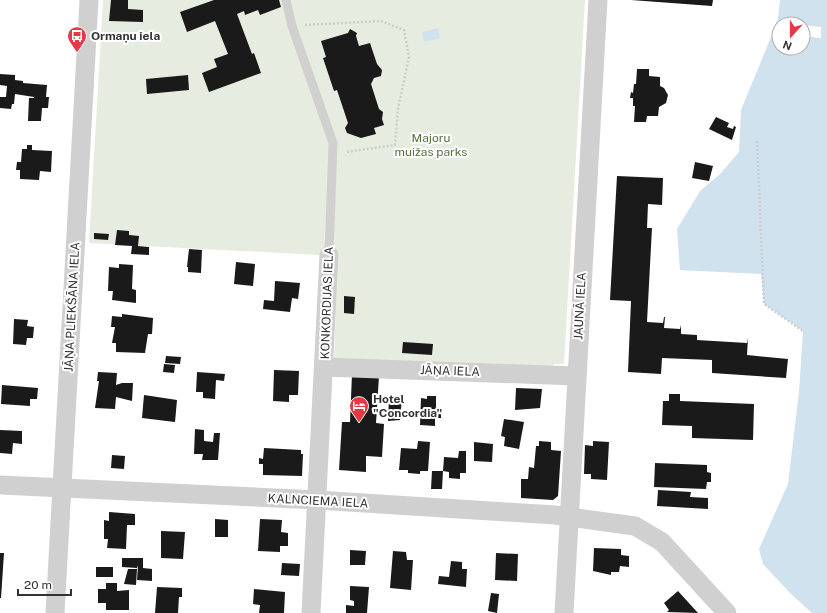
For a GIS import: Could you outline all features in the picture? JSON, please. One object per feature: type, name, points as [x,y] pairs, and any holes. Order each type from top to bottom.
[{"type":"street","name":"JĀŅA PLIEKŠĀNA IELA","points":[[55,613],[89,0]]},
{"type":"street","name":"JAUNĀ IELA","points":[[564,613],[598,0]]},
{"type":"street","name":"KONKORDIJAS IELA","points":[[311,613],[325,367],[329,255]]},
{"type":"street","name":"JĀŅA IELA","points":[[325,367],[576,376]]},
{"type":"street","name":"KALNCIEMA IELA","points":[[0,485],[317,500],[569,516],[635,526],[662,542],[727,613]]},
{"type":"lane","name":"KONKORDIJAS IELA","points":[[286,0],[292,26],[333,143],[329,255]]},
{"type":"path","points":[[292,26],[380,21],[404,30],[409,57],[398,109],[395,145],[344,152],[333,143]]},
{"type":"path","points":[[757,141],[764,304],[803,330]]},
{"type":"green space","name":"Majoru muižas parks","points":[[103,0],[585,0],[564,364],[555,364],[548,368],[334,358],[338,256],[89,243]]},
{"type":"water","points":[[780,0],[827,0],[827,613],[812,613],[790,593],[763,564],[759,549],[788,484],[799,392],[803,331],[764,304],[761,274],[680,270],[677,229],[700,191],[720,174],[739,152],[741,110],[771,37],[771,56],[811,56],[811,16],[778,16]]},
{"type":"water","points":[[438,28],[440,38],[424,42],[422,32]]},
{"type":"pier","points":[[811,26],[821,27],[821,38],[811,37]]},
{"type":"building","points":[[111,0],[128,0],[128,9],[143,10],[143,22],[109,21]]},
{"type":"building","points":[[214,0],[279,0],[281,7],[260,15],[258,10],[245,15],[244,11],[237,14],[261,73],[209,92],[202,73],[217,67],[214,59],[228,54],[215,21],[187,32],[180,12]]},
{"type":"building","points":[[631,0],[713,0],[712,6]]},
{"type":"building","points":[[350,29],[357,33],[356,36],[359,46],[370,43],[377,64],[382,70],[381,76],[374,78],[371,84],[379,109],[383,112],[382,119],[384,125],[374,128],[376,134],[361,138],[347,133],[345,128],[348,123],[337,90],[334,91],[323,58],[326,57],[321,41],[348,33]]},
{"type":"building","points":[[637,69],[649,69],[649,76],[660,77],[660,86],[664,88],[668,95],[666,103],[659,107],[658,116],[647,116],[646,122],[634,122],[635,106],[633,106],[633,98],[630,98],[631,92],[633,93],[634,84],[636,84]]},
{"type":"building","points":[[0,74],[15,75],[15,80],[23,81],[23,83],[47,85],[46,97],[49,97],[48,108],[42,108],[41,121],[28,121],[29,98],[34,97],[15,94],[14,104],[12,104],[11,109],[0,108],[0,97],[6,97],[7,86],[0,85]]},
{"type":"building","points":[[188,75],[189,90],[147,94],[146,79]]},
{"type":"building","points":[[716,117],[729,123],[727,127],[733,129],[734,126],[736,127],[732,140],[709,129]]},
{"type":"building","points":[[27,145],[32,145],[32,150],[52,151],[51,172],[40,171],[39,180],[20,179],[20,170],[16,170],[17,162],[21,162],[22,149],[27,149]]},
{"type":"building","points":[[695,162],[713,166],[709,181],[692,178]]},
{"type":"building","points":[[617,176],[663,178],[662,205],[648,204],[647,228],[652,228],[647,322],[663,323],[665,317],[664,328],[680,329],[681,325],[681,334],[697,335],[697,340],[747,343],[748,338],[747,355],[788,359],[786,378],[712,373],[712,360],[662,358],[661,374],[628,372],[631,301],[610,300]]},
{"type":"building","points":[[117,230],[129,231],[129,235],[139,236],[138,246],[149,247],[149,255],[131,254],[132,246],[115,245]]},
{"type":"building","points":[[94,233],[109,234],[108,240],[94,239]]},
{"type":"building","points":[[189,249],[202,250],[201,273],[188,272],[187,267]]},
{"type":"building","points":[[236,262],[255,264],[253,286],[234,284]]},
{"type":"building","points":[[119,264],[133,265],[132,289],[136,290],[136,303],[112,300],[113,291],[108,291],[109,267],[119,268]]},
{"type":"building","points":[[275,281],[300,283],[298,299],[292,298],[290,312],[263,309],[264,300],[274,301]]},
{"type":"building","points":[[344,296],[355,297],[354,314],[344,313]]},
{"type":"building","points":[[122,314],[153,318],[152,334],[148,334],[145,353],[116,352],[116,343],[112,343],[115,327],[111,327],[112,316],[122,317]]},
{"type":"building","points":[[14,319],[28,320],[27,326],[34,327],[33,338],[27,338],[26,345],[13,344]]},
{"type":"building","points":[[403,342],[433,344],[432,355],[402,353]]},
{"type":"building","points":[[166,356],[181,357],[180,364],[165,363]]},
{"type":"building","points":[[164,364],[175,365],[174,373],[163,372]]},
{"type":"building","points":[[274,370],[299,371],[298,395],[289,395],[289,402],[273,401]]},
{"type":"building","points":[[98,372],[117,373],[116,385],[122,383],[133,383],[132,401],[116,397],[115,409],[95,408],[99,381],[97,381]]},
{"type":"building","points":[[197,372],[225,374],[224,381],[216,380],[215,399],[203,398],[203,392],[196,392]]},
{"type":"building","name":"Hotel \"Concordia\"","points":[[352,374],[379,376],[376,423],[384,424],[382,457],[366,456],[366,472],[339,470],[342,422],[350,422]]},
{"type":"building","points":[[2,385],[38,388],[37,399],[30,399],[30,406],[1,404]]},
{"type":"building","points":[[516,388],[542,389],[540,408],[515,410]]},
{"type":"building","points":[[669,394],[680,394],[680,401],[754,404],[753,440],[692,438],[692,426],[662,425],[663,401],[669,401]]},
{"type":"building","points":[[144,395],[177,400],[175,422],[142,418]]},
{"type":"building","points":[[427,396],[436,396],[436,407],[441,407],[441,418],[435,418],[435,426],[420,425],[421,398],[427,399]]},
{"type":"building","points":[[389,397],[402,398],[400,420],[388,421]]},
{"type":"building","points":[[504,419],[524,422],[519,449],[504,446],[505,437],[501,436]]},
{"type":"building","points":[[195,429],[204,430],[204,441],[213,442],[214,433],[220,433],[218,460],[202,460],[203,454],[194,454]]},
{"type":"building","points":[[0,430],[22,431],[22,444],[13,443],[12,454],[0,453]]},
{"type":"building","points":[[418,441],[430,442],[428,471],[420,471],[420,474],[408,473],[408,470],[399,470],[401,448],[417,449]]},
{"type":"building","points":[[539,441],[551,442],[551,450],[561,451],[558,496],[553,500],[521,498],[521,479],[528,479],[529,467],[534,468],[536,446],[539,446]]},
{"type":"building","points":[[593,441],[609,442],[607,480],[591,479],[591,474],[584,474],[585,445],[593,446]]},
{"type":"building","points":[[474,442],[493,444],[492,462],[474,461]]},
{"type":"building","points":[[264,448],[301,450],[301,454],[303,454],[302,476],[263,475],[263,464],[259,464],[259,458],[263,459]]},
{"type":"building","points":[[459,451],[466,451],[466,473],[460,473],[460,479],[449,478],[449,472],[443,471],[444,457],[458,458]]},
{"type":"building","points":[[112,455],[125,456],[124,469],[111,468]]},
{"type":"building","points":[[655,463],[707,465],[707,472],[711,473],[711,482],[707,482],[706,489],[654,487]]},
{"type":"building","points":[[432,471],[443,471],[442,489],[431,489]]},
{"type":"building","points":[[658,490],[691,492],[690,497],[708,498],[708,509],[657,506]]},
{"type":"building","points":[[109,512],[135,514],[135,525],[127,525],[126,549],[107,548],[108,539],[104,539],[104,520],[109,521]]},
{"type":"building","points":[[215,519],[228,520],[228,537],[215,537]]},
{"type":"building","points":[[260,519],[282,520],[281,532],[288,533],[288,546],[280,546],[280,552],[258,551]]},
{"type":"building","points":[[161,531],[185,532],[183,559],[161,558]]},
{"type":"building","points":[[594,548],[621,549],[621,555],[629,556],[629,567],[620,566],[619,572],[611,572],[611,575],[593,571]]},
{"type":"building","points":[[350,550],[366,551],[365,565],[350,565]]},
{"type":"building","points":[[393,551],[406,552],[407,560],[413,560],[411,590],[390,588]]},
{"type":"building","points":[[0,553],[4,553],[1,598],[0,598]]},
{"type":"building","points":[[496,553],[518,554],[517,581],[495,580]]},
{"type":"building","points":[[122,558],[143,558],[143,568],[152,569],[152,581],[137,580],[138,565],[137,568],[122,567]]},
{"type":"building","points":[[451,561],[462,562],[462,569],[467,569],[466,587],[438,584],[439,576],[449,577]]},
{"type":"building","points":[[282,563],[300,564],[299,576],[281,575]]},
{"type":"building","points":[[96,567],[113,567],[113,577],[96,577]]},
{"type":"building","points":[[128,569],[137,569],[136,585],[124,584]]},
{"type":"building","points":[[106,583],[117,583],[117,591],[129,590],[129,610],[106,610],[106,603],[98,603],[98,589],[106,589]]},
{"type":"building","points":[[350,586],[369,587],[367,613],[346,613],[346,605],[354,606],[354,601],[350,600]]},
{"type":"building","points":[[157,587],[182,588],[182,597],[179,597],[178,613],[155,613]]},
{"type":"building","points":[[254,589],[285,592],[284,613],[259,613],[260,605],[253,604]]},
{"type":"building","points":[[678,591],[698,613],[667,612],[669,610],[664,603]]},
{"type":"building","points":[[491,593],[499,594],[497,613],[488,611]]},
{"type":"place","name":"Ormaņu iela","points":[[77,53]]},
{"type":"place","name":"Hotel \"Concordia\"","points":[[359,423]]}]
